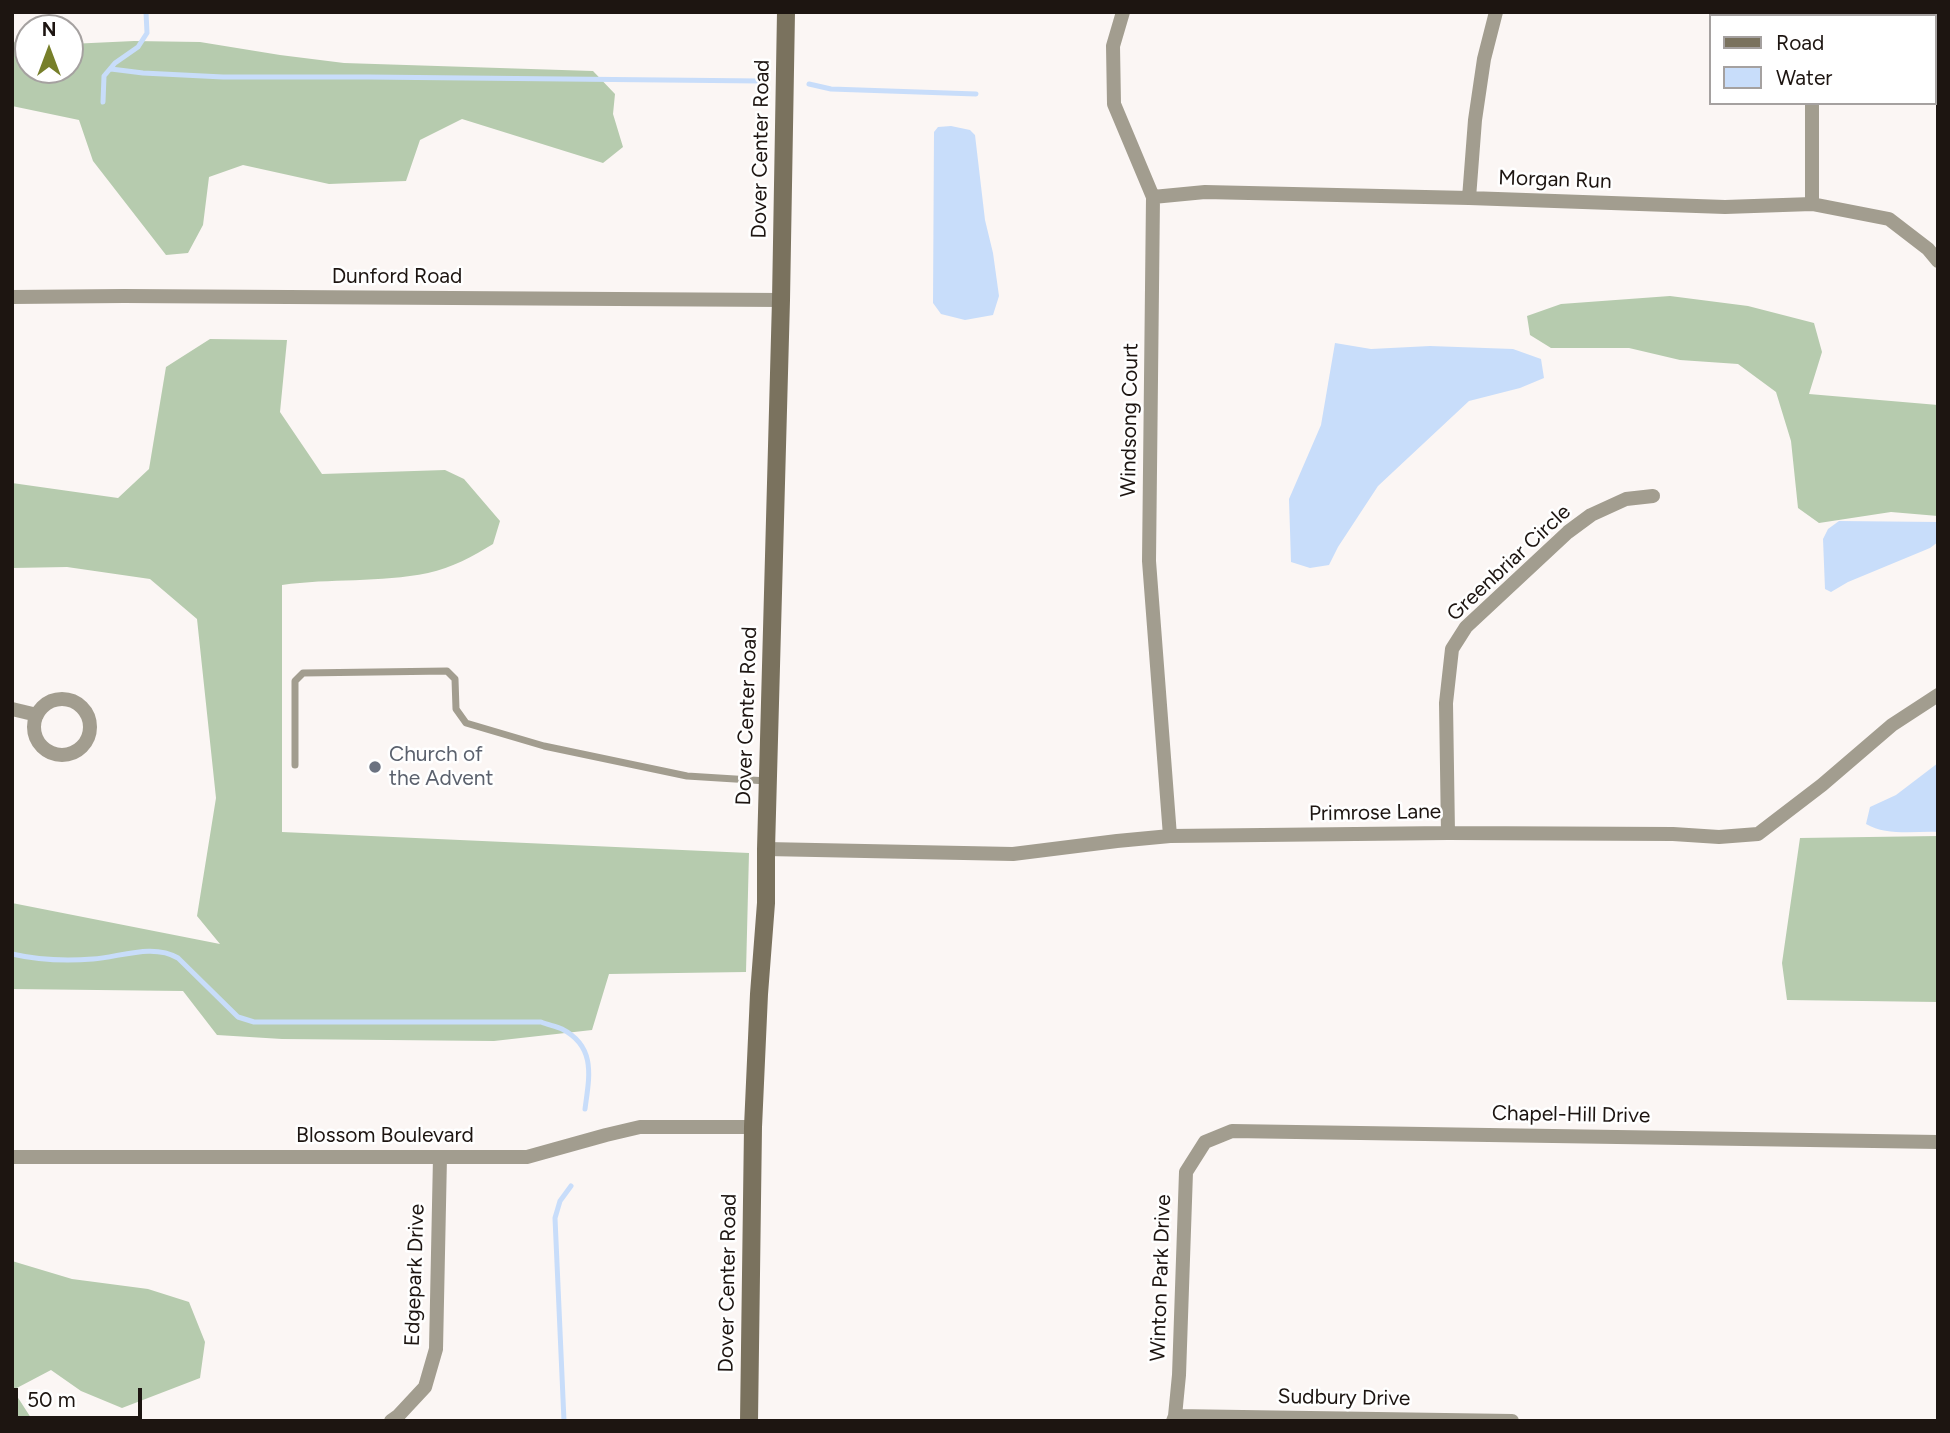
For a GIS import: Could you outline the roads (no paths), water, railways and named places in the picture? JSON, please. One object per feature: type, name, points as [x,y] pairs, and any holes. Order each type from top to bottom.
[{"type":"street","name":"Dover Center Road","points":[[749,1421],[753,1127],[766,903],[786,12]]},
{"type":"street","name":"Windsong Court","points":[[1123,12],[1114,46],[1114,104],[1153,197],[1149,561],[1170,836]]},
{"type":"street","points":[[1469,198],[1475,120],[1484,59],[1496,12]]},
{"type":"street","points":[[1812,105],[1812,204]]},
{"type":"street","name":"Morgan Run","points":[[1153,197],[1205,192],[1725,207],[1812,204],[1889,219],[1928,249],[1938,261]]},
{"type":"street","name":"Dunford Road","points":[[12,297],[781,300]]},
{"type":"street","name":"Greenbriar Circle","points":[[1448,833],[1446,703],[1452,649],[1466,627],[1591,514],[1626,499],[1653,496]]},
{"type":"street","name":"Primrose Lane","points":[[766,849],[1013,854],[1170,836],[1448,833],[1673,834],[1719,837],[1758,834],[1822,785],[1892,725],[1938,695]]},
{"type":"street","points":[[70,699],[81,705],[88,715],[91,727],[88,739],[73,754],[55,755],[46,751],[34,734],[37,715],[46,703],[70,699]]},
{"type":"street","points":[[12,709],[37,715]]},
{"type":"street","name":"Blossom Boulevard","points":[[12,1157],[527,1157],[640,1127],[753,1127]]},
{"type":"street","name":"Chapel-Hill Drive","points":[[1205,1142],[1232,1131],[1938,1142]]},
{"type":"street","name":"Winton Park Drive","points":[[1174,1419],[1179,1375],[1186,1172],[1205,1142]]},
{"type":"street","name":"Edgepark Drive","points":[[391,1421],[425,1387],[436,1349],[440,1157]]},
{"type":"street","name":"Sudbury Drive","points":[[1174,1419],[1512,1421]]},
{"type":"lane","points":[[295,765],[295,681],[303,673],[447,671],[455,679],[456,709],[466,723],[544,746],[687,776],[768,780]]},
{"type":"water","points":[[951,126],[970,130],[975,135],[985,220],[999,296],[993,315],[965,320],[941,314],[933,303],[934,132],[938,127]]},
{"type":"water","points":[[1335,343],[1371,349],[1430,346],[1513,349],[1541,359],[1544,378],[1520,388],[1469,401],[1378,486],[1329,565],[1310,568],[1291,562],[1289,499],[1321,425]]},
{"type":"water","points":[[1839,521],[1938,522],[1938,542],[1831,592],[1825,589],[1823,539],[1828,529]]},
{"type":"water","points":[[1938,763],[1938,832],[1892,832],[1866,824],[1870,807],[1896,795]]},
{"type":"waterway","points":[[103,102],[104,76],[115,63],[138,47],[147,33],[146,12]]},
{"type":"waterway","points":[[111,69],[223,77],[761,81]]},
{"type":"waterway","points":[[809,84],[831,89],[976,94]]},
{"type":"waterway","points":[[12,954],[73,960],[147,951],[168,954],[178,958],[238,1017],[254,1022],[541,1022],[573,1036],[586,1054],[589,1075],[585,1109]]},
{"type":"waterway","points":[[564,1421],[555,1218],[560,1201],[571,1186]]},
{"type":"place","name":"Church of the Advent","points":[[375,767]]}]
